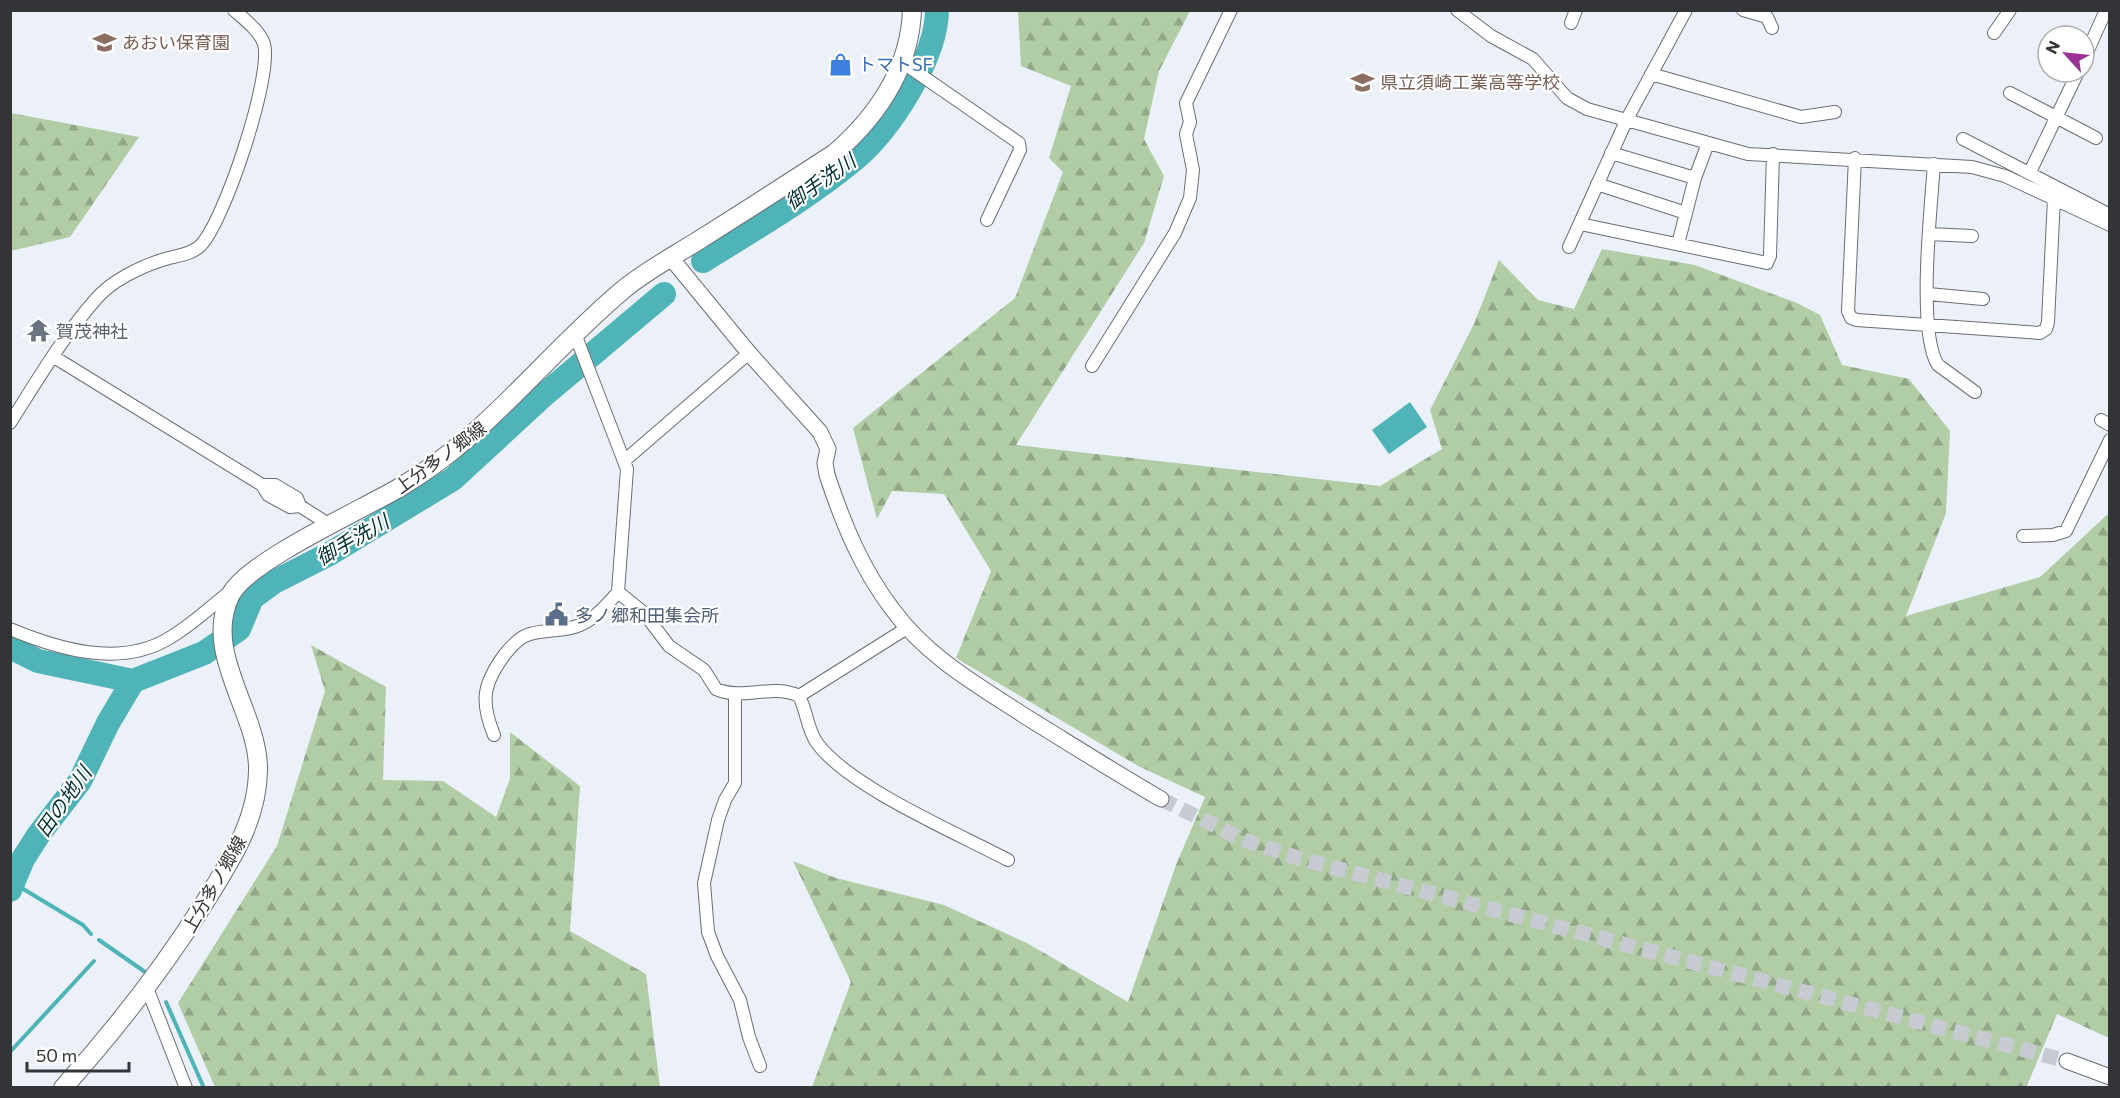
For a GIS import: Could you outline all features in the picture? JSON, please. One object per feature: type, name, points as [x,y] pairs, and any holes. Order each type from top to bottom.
[{"type":"main road","name":"上分多ノ郷線","points":[[63,1088],[147,988],[171,954],[242,840],[254,805],[258,761],[248,720],[227,663],[223,640],[226,610],[237,586],[274,558],[394,490],[447,456],[494,417],[577,340],[626,288],[834,153],[873,114],[907,66],[912,10]]},
{"type":"street","points":[[10,423],[54,357],[105,289],[160,261],[200,246],[217,219],[250,130],[265,68],[265,52],[261,37],[234,10]]},
{"type":"street","points":[[1092,366],[1175,233],[1190,198],[1192,170],[1186,134],[1190,122],[1186,103],[1231,10]]},
{"type":"street","points":[[1457,10],[1491,36],[1533,59],[1576,105],[1743,153],[1855,158],[1972,167],[1996,173],[2109,225]]},
{"type":"street","points":[[1571,22],[1576,10]]},
{"type":"street","points":[[1569,247],[1627,119],[1686,10]]},
{"type":"street","points":[[1743,10],[1767,17],[1772,28]]},
{"type":"street","points":[[1994,33],[2010,10]]},
{"type":"street","points":[[2096,32],[2106,10]]},
{"type":"street","points":[[907,66],[1019,144],[1020,150],[987,220]]},
{"type":"street","points":[[1651,74],[1801,117],[1835,112]]},
{"type":"street","points":[[2030,172],[2058,119],[2073,84]]},
{"type":"street","points":[[2010,93],[2096,138]]},
{"type":"street","points":[[1963,139],[2109,215]]},
{"type":"street","points":[[1678,244],[1695,178],[1708,143]]},
{"type":"street","points":[[1611,153],[1695,178]]},
{"type":"street","points":[[1580,224],[1767,263],[1770,255],[1773,154]]},
{"type":"street","points":[[1855,158],[1848,311],[1851,318],[1857,320],[2040,333],[2046,329],[2054,198]]},
{"type":"street","points":[[1934,164],[1929,234],[1928,326],[1938,365],[1976,392]]},
{"type":"street","points":[[1597,184],[1686,213]]},
{"type":"street","points":[[1929,234],[1972,236]]},
{"type":"street","points":[[671,258],[820,432],[828,446],[826,475],[860,557],[887,602],[908,628],[933,654],[968,680],[1161,799]]},
{"type":"street","points":[[1928,294],[1983,299]]},
{"type":"street","points":[[494,735],[487,717],[486,688],[496,666],[511,646],[528,634],[579,626],[618,592],[628,476],[590,368],[577,340]]},
{"type":"street","points":[[624,461],[750,353]]},
{"type":"street","points":[[54,357],[262,485],[275,485],[297,498],[300,506],[330,525]]},
{"type":"street","points":[[2023,536],[2053,535],[2066,531],[2109,440]]},
{"type":"street","points":[[10,628],[74,650],[105,654],[137,651],[166,640],[237,586]]},
{"type":"street","points":[[618,592],[644,613],[669,646],[704,670],[716,689],[735,694],[784,690],[799,696],[816,742],[840,766],[881,793],[1008,860]]},
{"type":"street","points":[[799,696],[908,628]]},
{"type":"street","points":[[735,694],[735,783],[725,800],[718,820],[704,883],[708,932],[717,956],[740,1000],[749,1037],[760,1066]]},
{"type":"street","points":[[147,988],[186,1088]]},
{"type":"street","points":[[2067,1061],[2109,1077]]},
{"type":"green space","points":[[1018,11],[1190,11],[1159,71],[1144,139],[1164,176],[1144,243],[1016,445],[1380,486],[1442,449],[1430,410],[1474,324],[1499,260],[1538,300],[1574,309],[1602,249],[1695,265],[1797,303],[1820,315],[1842,365],[1909,379],[1950,431],[1946,513],[1906,616],[2040,577],[2109,513],[2109,1038],[2057,1014],[2026,1088],[812,1087],[851,982],[793,861],[836,878],[944,905],[1027,943],[1128,1002],[1176,865],[1205,797],[1138,766],[956,658],[991,571],[944,494],[892,491],[877,519],[853,428],[1015,298],[1063,172],[1049,158],[1071,86],[1021,66]]},
{"type":"green space","points":[[11,113],[139,137],[70,237],[11,251]]},
{"type":"green space","points":[[311,645],[386,687],[383,780],[443,781],[496,817],[510,779],[510,732],[580,786],[570,931],[646,974],[660,1087],[215,1087],[178,1003],[277,846],[325,691]]},
{"type":"water","points":[[1410,402],[1427,427],[1389,454],[1372,430]]},
{"type":"waterway","name":"御手洗川","points":[[703,261],[800,200],[869,146],[896,112],[920,70],[935,28],[937,10]]},
{"type":"waterway","name":"御手洗川","points":[[10,647],[38,661],[133,681],[204,653],[239,629],[252,598],[274,582],[331,553],[453,479],[544,395],[664,294]]},
{"type":"waterway","name":"田の地川","points":[[10,890],[23,859],[39,834],[80,781],[108,723],[133,681]]},
{"type":"waterway","points":[[15,884],[83,925],[91,934]]},
{"type":"waterway","points":[[99,940],[148,974]]},
{"type":"waterway","points":[[10,1052],[94,961]]},
{"type":"waterway","points":[[166,1002],[204,1088]]},
{"type":"tunnel","points":[[1161,799],[1244,840],[1301,859],[2067,1061]]},
{"type":"place","name":"あおい保育園","points":[[104,42]]},
{"type":"place","name":"トマトSF","points":[[840,64]]},
{"type":"place","name":"県立須崎工業高等学校","points":[[1362,82]]},
{"type":"place","name":"賀茂神社","points":[[38,331]]},
{"type":"place","name":"多ノ郷和田集会所","points":[[557,615]]}]
